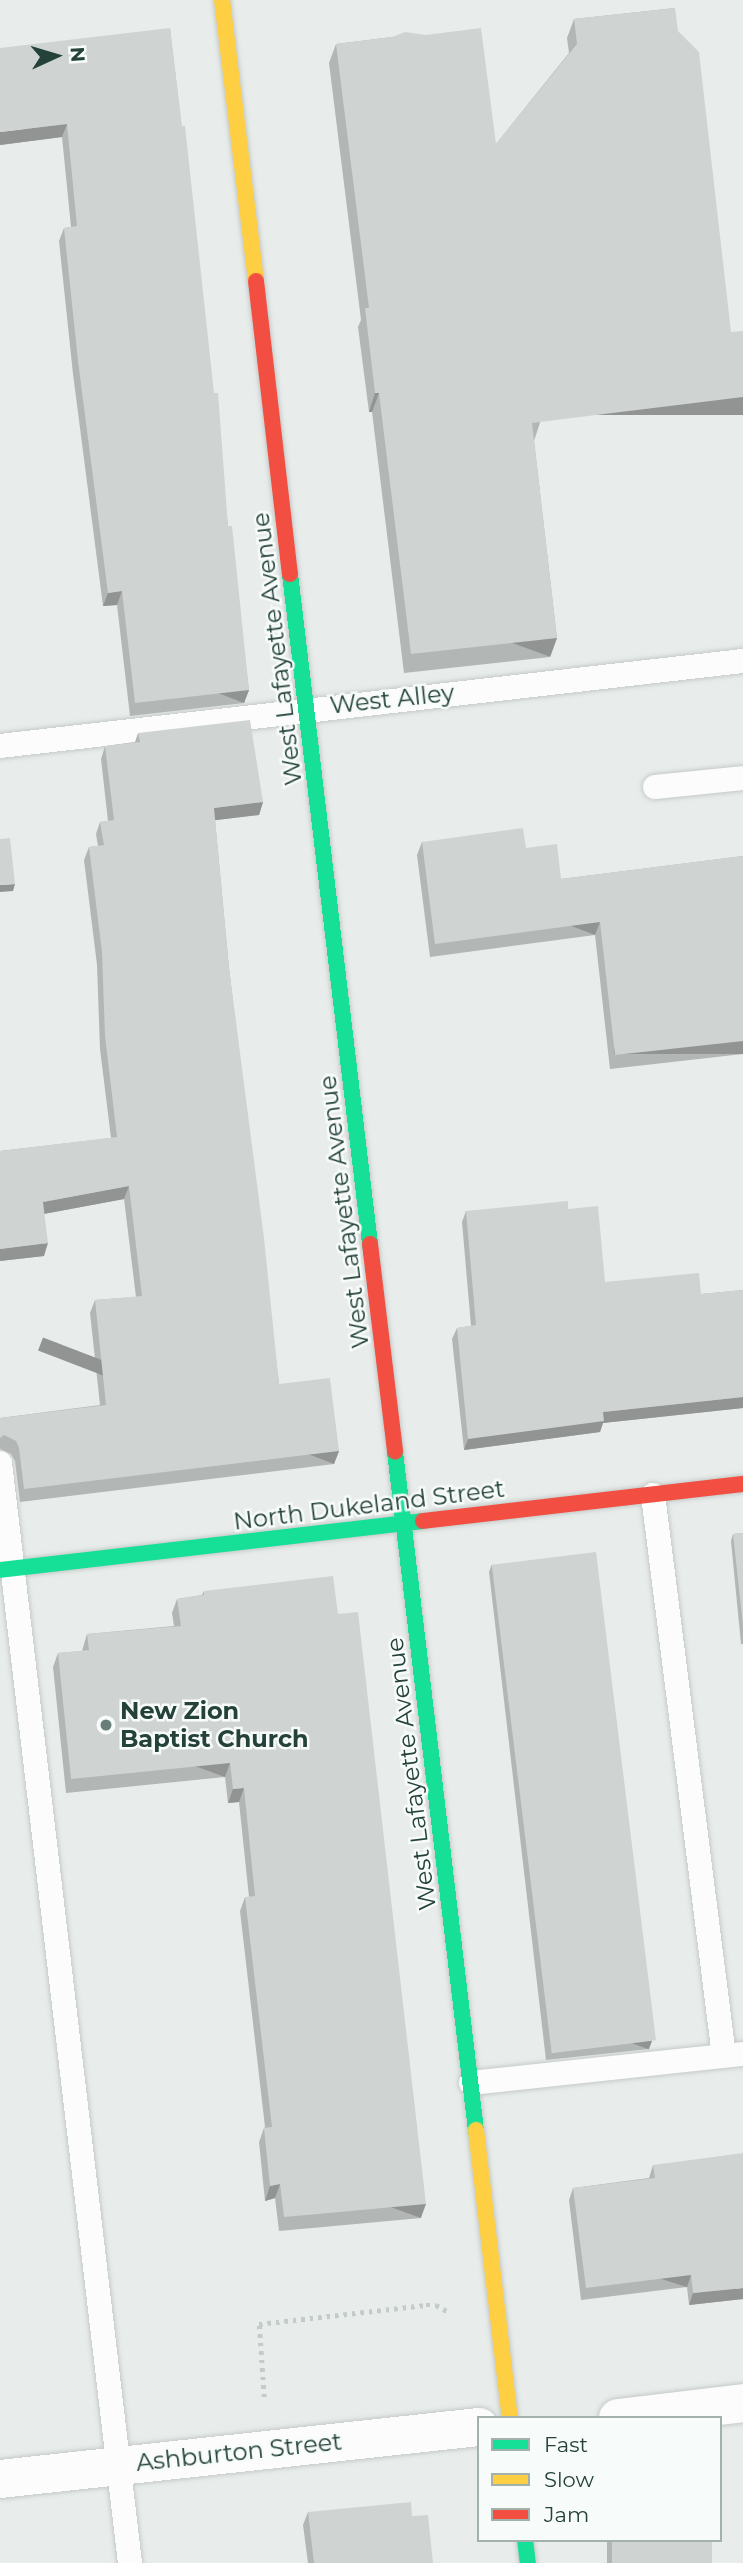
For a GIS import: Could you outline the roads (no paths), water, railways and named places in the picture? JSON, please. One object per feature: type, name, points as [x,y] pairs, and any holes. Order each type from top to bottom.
[{"type":"main road","name":"West Lafayette Avenue","points":[[222,0],[510,2416]]},
{"type":"main road","name":"North Dukeland Street","points":[[6,1569],[743,1484]]},
{"type":"main road","points":[[525,2542],[528,2563]]},
{"type":"street","points":[[635,2416],[743,2403]]},
{"type":"street","name":"Ashburton Street","points":[[0,2479],[477,2427]]},
{"type":"lane","name":"West Alley","points":[[0,746],[307,708],[743,661]]},
{"type":"lane","points":[[655,787],[743,778]]},
{"type":"lane","points":[[0,1463],[6,1569],[130,2563]]},
{"type":"lane","points":[[471,2083],[734,2055],[653,1495]]},
{"type":"place","name":"New Zion Baptist Church","points":[[106,1725]]}]
